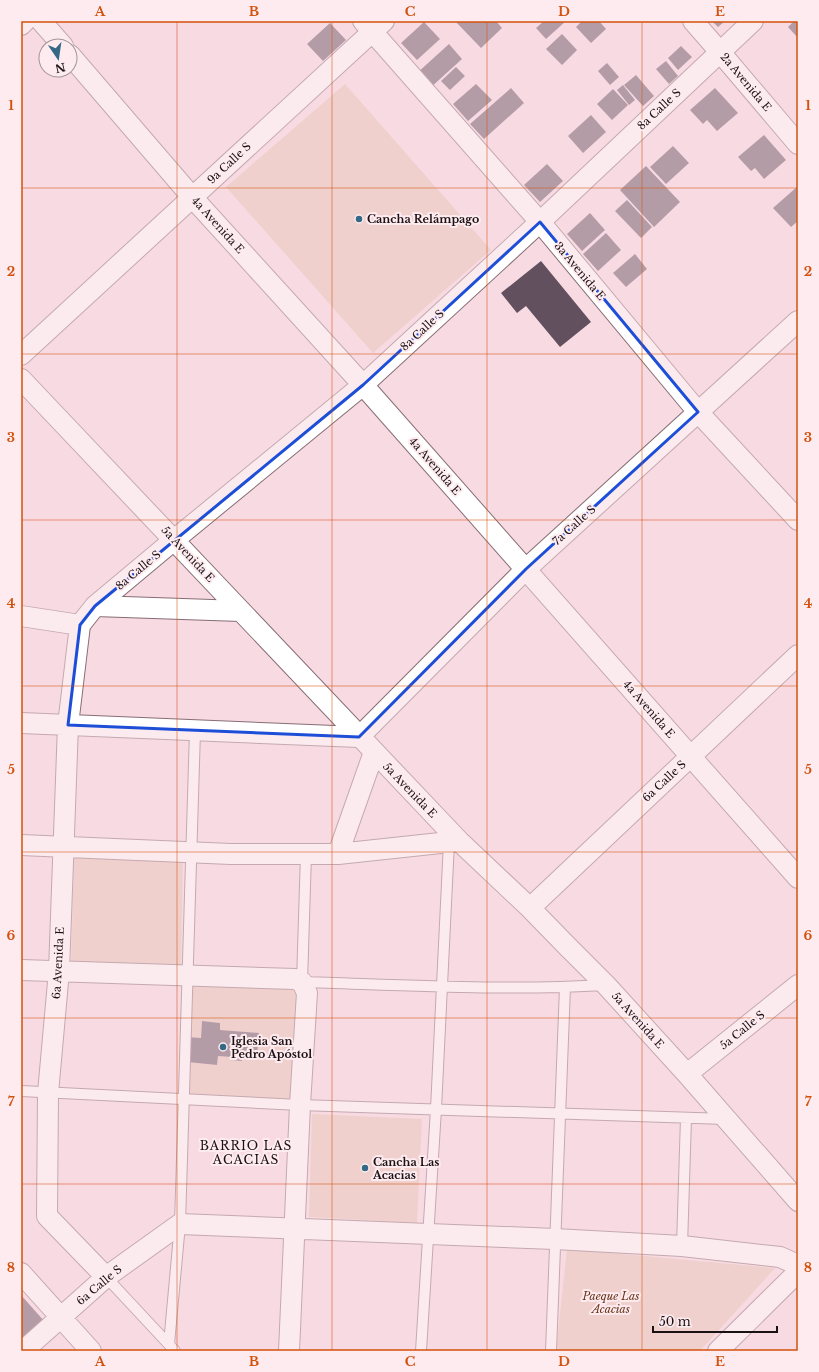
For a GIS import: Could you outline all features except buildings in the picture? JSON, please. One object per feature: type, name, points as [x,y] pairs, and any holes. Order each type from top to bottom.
[{"type":"street","points":[[21,25],[25,21]]},
{"type":"street","points":[[41,21],[56,38]]},
{"type":"street","name":"2a Avenida E","points":[[693,21],[798,144]]},
{"type":"street","name":"8a Calle S","points":[[80,625],[95,606],[364,385],[540,222],[753,21]]},
{"type":"street","name":"9a Calle S","points":[[21,354],[192,197],[373,24]]},
{"type":"street","name":"3a Avenida E","points":[[373,24],[698,412],[798,520]]},
{"type":"street","name":"4a Avenida E","points":[[78,63],[192,197],[364,385],[798,878]]},
{"type":"street","name":"7a Calle S","points":[[359,737],[526,569],[798,322]]},
{"type":"street","name":"5a Avenida E","points":[[21,379],[374,752],[454,842],[530,908],[606,985],[687,1074],[798,1201]]},
{"type":"street","points":[[95,606],[241,611]]},
{"type":"street","points":[[21,616],[80,625]]},
{"type":"street","name":"6a Avenida E","points":[[80,625],[68,725],[58,971],[48,1093],[47,1216],[106,1277]]},
{"type":"street","name":"6a Calle S","points":[[530,908],[798,655]]},
{"type":"street","points":[[21,723],[359,737]]},
{"type":"street","points":[[338,854],[374,752]]},
{"type":"street","points":[[21,845],[231,854],[338,854],[454,842]]},
{"type":"street","points":[[21,970],[295,979],[302,982],[307,993],[300,1105],[289,1351]]},
{"type":"street","name":"5a Calle S","points":[[687,1074],[798,985]]},
{"type":"street","points":[[180,1224],[555,1239],[682,1246],[780,1257],[798,1265]]},
{"type":"street","name":"6a Calle S","points":[[23,1351],[106,1277],[180,1224]]},
{"type":"street","points":[[718,1351],[798,1272]]},
{"type":"street","points":[[21,1273],[91,1351]]},
{"type":"lane","points":[[172,1348],[180,1224],[195,731]]},
{"type":"lane","points":[[420,1351],[436,1109],[442,987],[454,842]]},
{"type":"lane","points":[[306,854],[302,982],[442,987],[565,988],[606,985]]},
{"type":"lane","points":[[551,1351],[565,988]]},
{"type":"lane","points":[[21,1091],[300,1105],[726,1119]]},
{"type":"lane","points":[[682,1246],[686,1118]]},
{"type":"lane","points":[[106,1277],[172,1348]]},
{"type":"highlighted area","points":[[540,222],[698,412],[526,569],[359,737],[68,725],[80,625],[95,606],[363,385]]},
{"type":"green space","name":"Cancha Relámpago","points":[[345,84],[491,250],[373,353],[226,187]]},
{"type":"green space","points":[[74,854],[183,859],[181,968],[71,965]]},
{"type":"green space","points":[[190,981],[291,985],[299,994],[298,1100],[186,1095],[187,1062],[217,1065],[218,1056],[231,1057],[231,1060],[241,1061],[242,1056],[257,1057],[259,1033],[220,1030],[220,1023],[202,1021],[201,1038],[188,1037]]},
{"type":"green space","name":"Cancha Las Acacias","points":[[312,1114],[422,1119],[417,1223],[309,1217]]},
{"type":"green space","name":"Paeque Las Acacias","points":[[567,1249],[775,1268],[700,1351],[556,1351]]},
{"type":"place","name":"Cancha Relámpago","points":[[359,219]]},
{"type":"place","name":"Iglesia San Pedro Apóstol","points":[[223,1047]]},
{"type":"place","name":"Cancha Las Acacias","points":[[365,1168]]},
{"type":"district","name":"BARRIO LAS ACACIAS","points":[[246,1153]]}]
